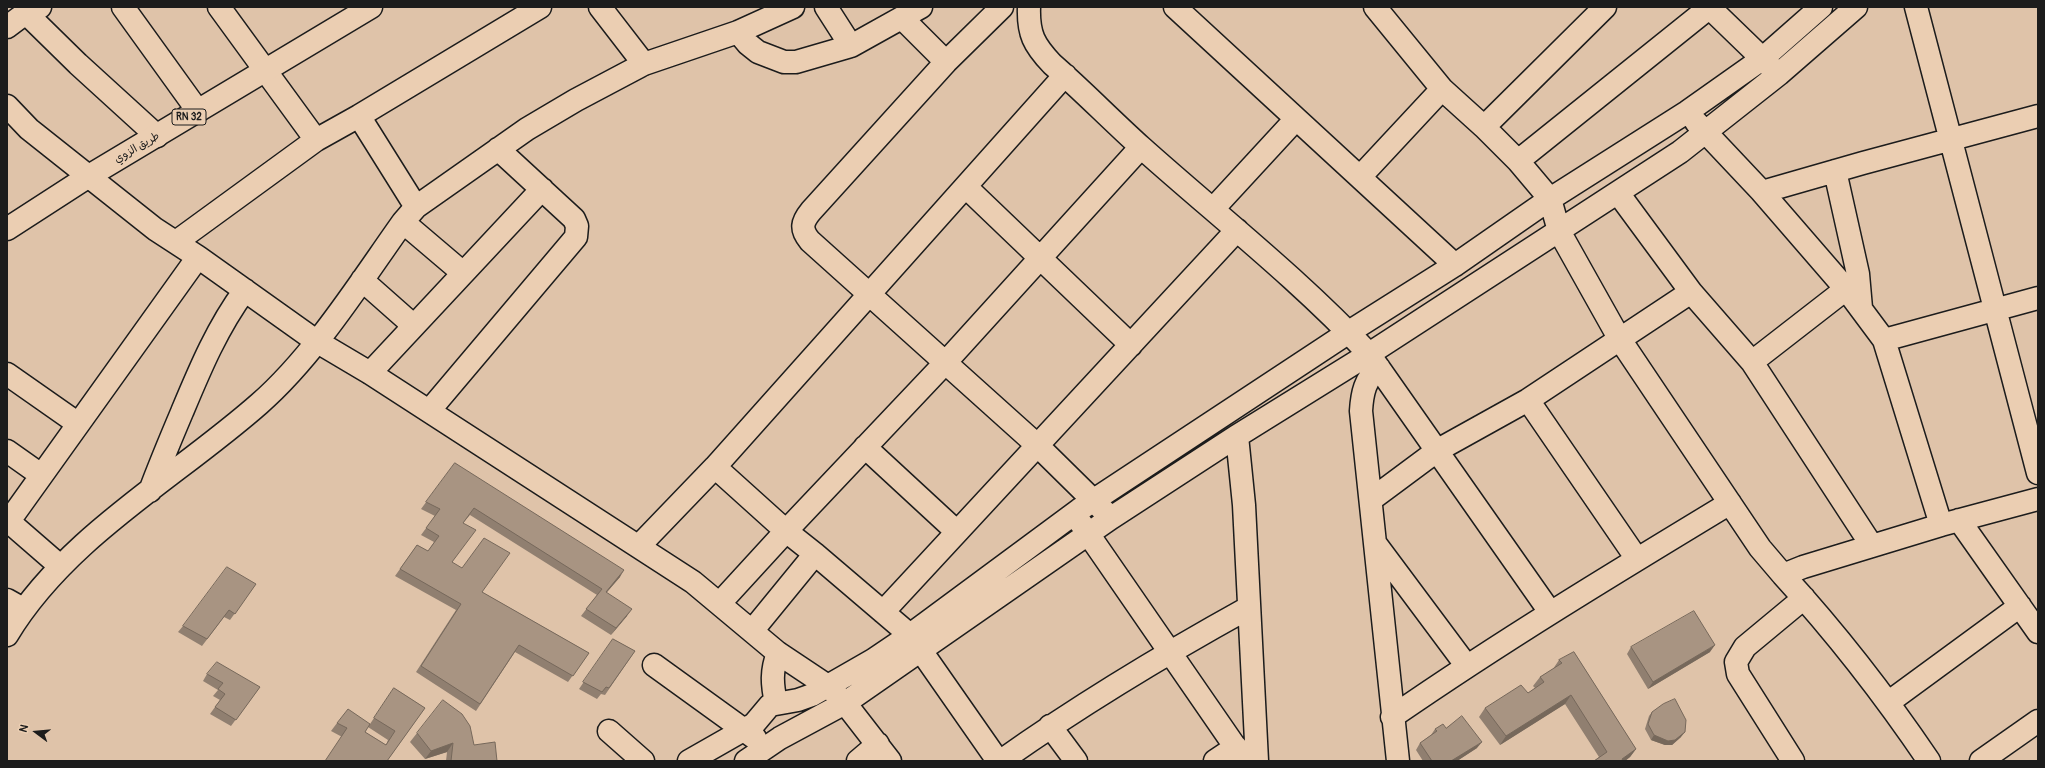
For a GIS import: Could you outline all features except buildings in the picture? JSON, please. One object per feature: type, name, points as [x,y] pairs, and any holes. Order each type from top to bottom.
[{"type":"street","points":[[123,7],[198,111]]},
{"type":"street","points":[[219,7],[316,140]]},
{"type":"street","name":"طريق الزوي","points":[[7,229],[89,176],[371,7]]},
{"type":"street","points":[[176,242],[316,140],[540,7]]},
{"type":"street","points":[[600,7],[644,64]]},
{"type":"street","points":[[7,635],[15,604],[150,491],[261,403],[316,341],[409,214],[498,149],[576,100],[644,64],[738,32],[794,7]]},
{"type":"street","points":[[826,7],[852,46]]},
{"type":"street","points":[[738,32],[748,44],[758,52],[784,62],[796,62],[852,46],[921,7]]},
{"type":"street","points":[[1002,7],[946,62],[811,211],[803,223],[804,234],[869,296],[1038,445],[1095,501],[1110,518]]},
{"type":"street","points":[[1030,7],[1029,22],[1031,35],[1042,53],[1140,147],[1237,230],[1349,332],[1374,361],[1438,450],[1550,612]]},
{"type":"street","points":[[1175,7],[1455,265]]},
{"type":"street","points":[[1375,7],[1442,90],[1484,127],[1518,161],[1550,199],[1560,231],[1618,338],[1769,561],[1821,616],[1889,702],[1929,761]]},
{"type":"street","points":[[1484,127],[1605,7]]},
{"type":"street","points":[[1518,161],[1710,7],[1762,60],[1779,74]]},
{"type":"street","points":[[746,761],[780,738],[845,702],[1074,514],[1349,332],[1455,265],[1550,199],[1687,112],[1762,60],[1821,7]]},
{"type":"street","points":[[689,761],[759,720],[768,706],[776,703],[803,699],[915,643],[1088,534],[1110,518],[1237,436],[1374,361],[1560,231],[1680,152],[1779,74],[1856,7]]},
{"type":"street","points":[[1916,7],[1952,139],[1994,311],[2038,474]]},
{"type":"street","points":[[21,14],[157,136]]},
{"type":"street","points":[[902,18],[946,62]]},
{"type":"street","points":[[639,546],[714,467],[869,296],[1065,75]]},
{"type":"street","points":[[1360,177],[1442,90]]},
{"type":"street","points":[[7,106],[29,129],[155,229],[198,257],[316,341],[370,373],[639,546],[720,603],[778,653],[829,687],[845,702],[890,761]]},
{"type":"street","points":[[1687,112],[1705,133],[1762,192],[1846,289],[1884,340],[1950,523],[2020,606],[2038,632]]},
{"type":"street","points":[[358,116],[409,214],[463,274]]},
{"type":"street","points":[[1762,192],[2038,116]]},
{"type":"street","points":[[1213,210],[1296,119]]},
{"type":"street","points":[[720,603],[945,363],[1140,147]]},
{"type":"street","points":[[429,411],[576,237],[576,222],[498,149]]},
{"type":"street","points":[[1835,171],[1858,274],[1861,308]]},
{"type":"street","points":[[966,187],[1039,259],[1131,345]]},
{"type":"street","points":[[370,373],[542,189]]},
{"type":"street","points":[[1618,193],[1691,292],[1752,362],[1872,546]]},
{"type":"street","points":[[883,612],[1237,230]]},
{"type":"street","points":[[60,566],[8,520],[198,257]]},
{"type":"street","points":[[362,280],[414,326]]},
{"type":"street","points":[[1752,362],[1846,289]]},
{"type":"street","points":[[150,491],[161,459],[206,354],[220,328],[245,290]]},
{"type":"street","points":[[1372,499],[1438,450],[1528,400],[1618,338],[1691,292]]},
{"type":"street","points":[[1884,340],[2038,298]]},
{"type":"street","points":[[1374,361],[1373,373],[1365,384],[1361,411],[1372,499],[1392,717],[1398,761]]},
{"type":"street","points":[[7,374],[77,424]]},
{"type":"street","points":[[1528,400],[1637,559]]},
{"type":"street","points":[[1237,436],[1244,505],[1248,608],[1257,761]]},
{"type":"street","points":[[865,447],[957,532]]},
{"type":"street","points":[[7,451],[41,475]]},
{"type":"street","points":[[714,467],[786,531],[883,612],[915,643],[999,761],[1050,726],[1168,652],[1248,608]]},
{"type":"street","points":[[1783,575],[1803,567],[1950,523],[2038,500]]},
{"type":"street","points":[[1392,717],[1466,665],[1550,612],[1730,503]]},
{"type":"street","points":[[1074,514],[1168,652],[1241,754],[1215,761]]},
{"type":"street","points":[[1375,543],[1466,665]]},
{"type":"street","points":[[752,631],[815,554]]},
{"type":"street","points":[[1793,761],[1738,674],[1736,662],[1745,647],[1804,598]]},
{"type":"street","points":[[1889,702],[2020,606]]},
{"type":"street","points":[[776,703],[772,678],[773,664],[778,653]]},
{"type":"street","points":[[654,665],[767,747]]},
{"type":"street","points":[[1981,761],[2038,721]]},
{"type":"street","points":[[1050,726],[1076,761]]},
{"type":"street","points":[[609,731],[643,761]]},
{"type":"street","points":[[858,761],[878,744]]}]
